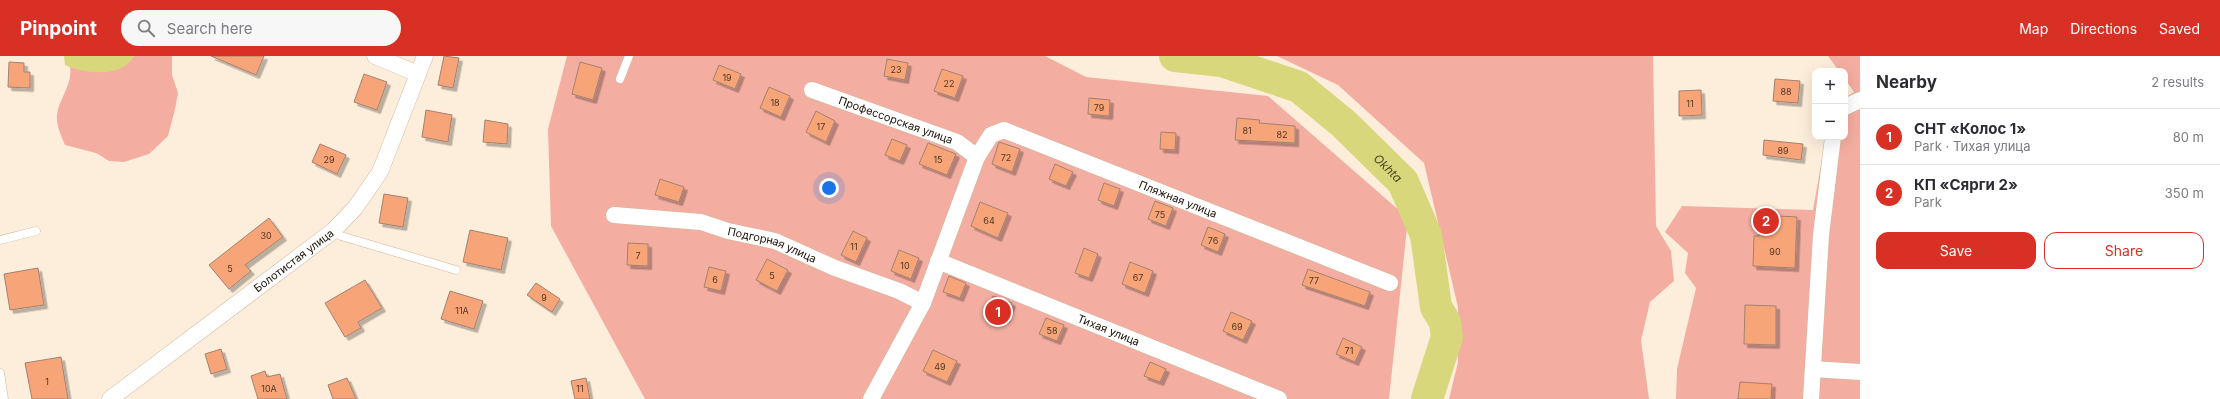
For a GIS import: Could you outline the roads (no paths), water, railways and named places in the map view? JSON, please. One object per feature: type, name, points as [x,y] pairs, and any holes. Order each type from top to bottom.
[{"type":"street","points":[[375,56],[418,74]]},
{"type":"street","name":"Болотистая улица","points":[[110,399],[333,231],[355,208],[380,172],[425,56]]},
{"type":"street","name":"Профессорская улица","points":[[812,90],[957,142],[977,157]]},
{"type":"street","points":[[1848,106],[1860,100]]},
{"type":"street","name":"Пляжная улица","points":[[977,157],[991,135],[1004,130],[1390,283]]},
{"type":"street","points":[[1811,399],[1821,235],[1834,140]]},
{"type":"street","points":[[872,399],[923,303],[977,157]]},
{"type":"street","name":"Подгорная улица","points":[[614,215],[702,222],[728,231],[775,241],[835,268],[900,291],[923,303]]},
{"type":"street","name":"Тихая улица","points":[[938,261],[1279,399]]},
{"type":"street","points":[[1813,369],[1860,372]]},
{"type":"lane","points":[[620,78],[629,56]]},
{"type":"lane","points":[[0,240],[36,231]]},
{"type":"lane","points":[[333,231],[341,236],[456,270]]},
{"type":"lane","points":[[0,374],[4,399]]},
{"type":"waterway","name":"Okhta","points":[[1175,56],[1222,61],[1299,87],[1344,124],[1403,182],[1426,235],[1436,307],[1445,322],[1447,337],[1427,399]]},
{"type":"place","name":"КП «Сярги 2»","points":[[1766,221]]},
{"type":"place","name":"СНТ «Колос 1»","points":[[998,312]]}]
